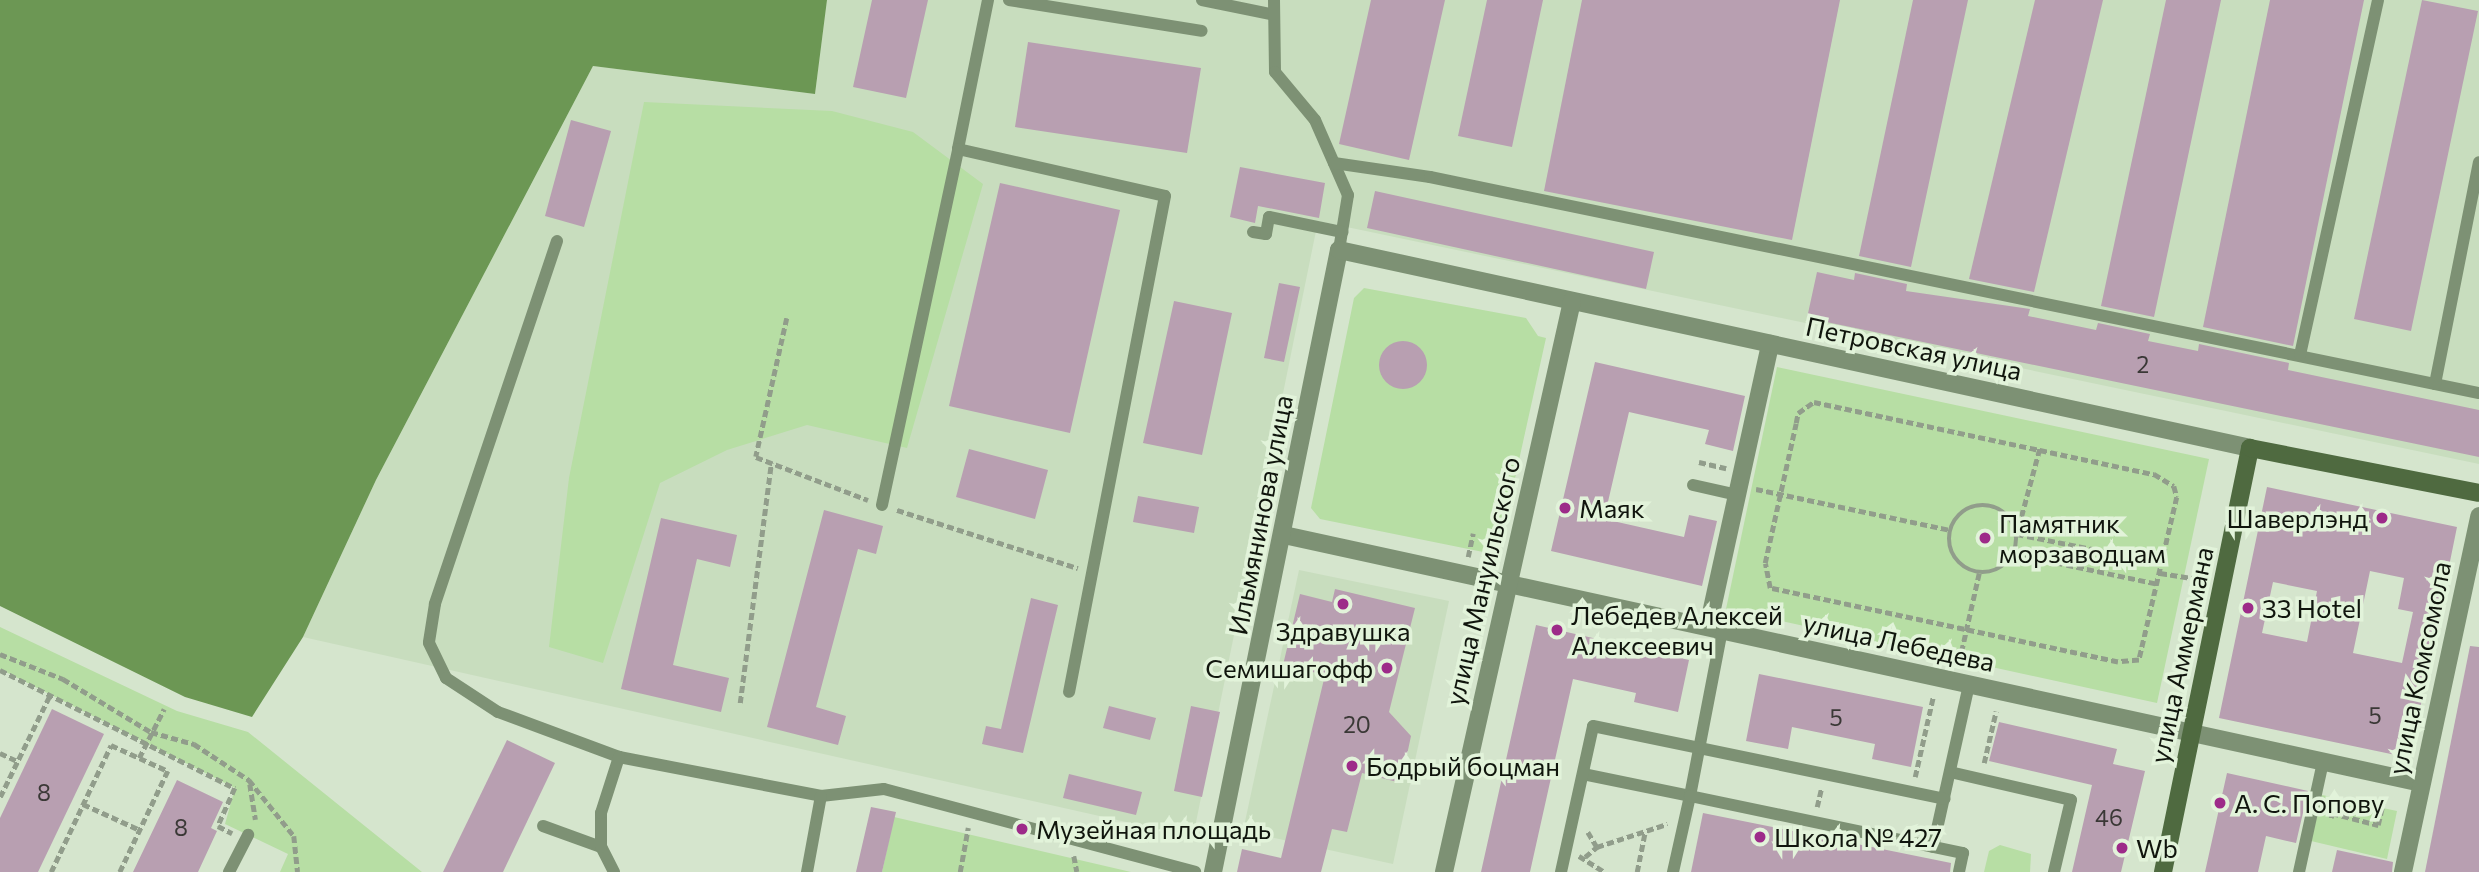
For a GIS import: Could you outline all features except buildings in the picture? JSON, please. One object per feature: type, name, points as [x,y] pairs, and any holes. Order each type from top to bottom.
[{"type":"street","name":"Петровская улица","points":[[1339,250],[2250,448],[2479,493]]},
{"type":"street","name":"Ильмянинова улица","points":[[1213,872],[1339,250]]},
{"type":"street","name":"улица Мануильского","points":[[1444,872],[1572,301]]},
{"type":"street","points":[[1715,629],[1744,492],[1770,344]]},
{"type":"street","name":"улица Аммермана","points":[[2163,872],[2250,448]]},
{"type":"street","name":"улица Комсомола","points":[[2403,872],[2479,516]]},
{"type":"street","name":"улица Лебедева","points":[[1283,535],[2421,783]]},
{"type":"lane","points":[[882,505],[988,0]]},
{"type":"lane","points":[[1009,0],[1202,31]]},
{"type":"lane","points":[[1202,0],[1270,14]]},
{"type":"lane","points":[[1274,0],[1270,14],[1275,72],[1315,120],[1348,195],[1339,250]]},
{"type":"lane","points":[[2300,355],[2378,0]]},
{"type":"lane","points":[[958,149],[1166,196],[1069,692]]},
{"type":"lane","points":[[2435,384],[2479,162]]},
{"type":"lane","points":[[1334,163],[1430,177],[2479,394]]},
{"type":"lane","points":[[1252,232],[1266,234],[1269,217],[1342,232]]},
{"type":"lane","points":[[556,241],[435,604],[429,643],[446,678],[498,712],[619,757],[821,796],[884,789],[1195,872]]},
{"type":"lane","points":[[1693,485],[1744,492]]},
{"type":"lane","points":[[1673,872],[1699,747],[1715,629]]},
{"type":"lane","points":[[1933,847],[1969,684]]},
{"type":"lane","points":[[1561,872],[1593,726],[1944,799]]},
{"type":"lane","points":[[614,872],[601,847],[601,813],[619,757]]},
{"type":"lane","points":[[2299,872],[2323,762]]},
{"type":"lane","points":[[1950,772],[2070,800],[2054,872]]},
{"type":"lane","points":[[1583,774],[1963,853],[1959,872]]},
{"type":"lane","points":[[807,872],[821,796]]},
{"type":"lane","points":[[543,826],[601,847]]},
{"type":"lane","points":[[229,872],[246,837]]},
{"type":"path","points":[[1814,402],[2040,449],[2154,474],[2174,485],[2177,497],[2144,652],[2129,664],[1770,588],[1765,563],[1798,413],[1814,402]]},
{"type":"path","points":[[2017,534],[2007,513],[1987,504],[1966,509],[1950,530],[1956,559],[1979,573],[1998,570],[2015,554],[2017,534],[2040,449]]},
{"type":"path","points":[[740,703],[771,463]]},
{"type":"path","points":[[1744,492],[1780,494],[1950,530]]},
{"type":"path","points":[[1468,558],[1473,534]]},
{"type":"path","points":[[2017,534],[2162,563]]},
{"type":"path","points":[[2015,554],[2158,584]]},
{"type":"path","points":[[1958,666],[1979,573]]},
{"type":"path","points":[[2161,573],[2192,579]]},
{"type":"path","points":[[0,654],[63,679],[151,732],[194,744],[249,780],[295,836],[298,872]]},
{"type":"path","points":[[0,670],[235,788],[218,826],[246,837],[256,820],[249,780]]},
{"type":"path","points":[[0,797],[50,695]]},
{"type":"path","points":[[1912,792],[1933,696]]},
{"type":"path","points":[[139,758],[164,709]]},
{"type":"path","points":[[1980,779],[1997,710]]},
{"type":"path","points":[[51,872],[111,744],[168,771],[121,872]]},
{"type":"path","points":[[0,753],[18,761]]},
{"type":"path","points":[[1815,817],[1823,779]]},
{"type":"path","points":[[2330,824],[2332,813],[2378,824],[2385,794]]},
{"type":"path","points":[[83,804],[140,830]]},
{"type":"path","points":[[960,872],[971,814]]},
{"type":"path","points":[[1585,857],[1597,847],[1685,818]]},
{"type":"path","points":[[1573,820],[1597,839],[1597,847]]},
{"type":"path","points":[[1637,872],[1646,832]]},
{"type":"path","points":[[1566,853],[1585,857],[1605,872]]},
{"type":"shaded area","points":[[0,0],[827,0],[815,94],[593,66],[376,480],[303,637],[252,717],[185,697],[0,606]]},
{"type":"shaded area","points":[[827,0],[2479,0],[2479,464],[1318,221],[1193,837],[303,637],[376,480],[593,66],[815,94]]},
{"type":"shaded area","points":[[644,102],[832,111],[913,132],[983,184],[907,448],[807,425],[727,450],[660,483],[603,663],[549,647],[569,478]]},
{"type":"shaded area","points":[[1364,288],[1526,318],[1538,336],[1546,338],[1498,555],[1320,519],[1311,508],[1354,298]]},
{"type":"shaded area","points":[[1777,367],[2209,459],[2157,703],[1726,609]]},
{"type":"shaded area","points":[[1299,570],[1449,601],[1393,864],[1243,831]]},
{"type":"shaded area","points":[[0,627],[177,711],[248,732],[422,872],[280,872],[288,854],[225,824],[235,788],[0,669]]},
{"type":"shaded area","points":[[2322,795],[2397,811],[2387,859],[2311,841]]},
{"type":"shaded area","points":[[894,817],[1131,872],[882,872]]},
{"type":"shaded area","points":[[2000,845],[2031,854],[2030,872],[1984,872],[1989,851]]},
{"type":"place","name":"Маяк","points":[[1565,508]]},
{"type":"place","name":"Шаверлэнд","points":[[2382,518]]},
{"type":"place","name":"Памятник морзаводцам","points":[[1985,538]]},
{"type":"place","name":"Здравушка","points":[[1343,604]]},
{"type":"place","name":"33 Hotel","points":[[2248,608]]},
{"type":"place","name":"Лебедев Алексей Алексеевич","points":[[1557,630]]},
{"type":"place","name":"Семишагофф","points":[[1387,668]]},
{"type":"place","name":"Бодрый боцман","points":[[1352,766]]},
{"type":"place","name":"А. С. Попову","points":[[2220,803]]},
{"type":"place","name":"Музейная площадь","points":[[1022,829]]},
{"type":"place","name":"Школа № 427","points":[[1760,837]]},
{"type":"place","name":"Wb","points":[[2122,848]]}]
